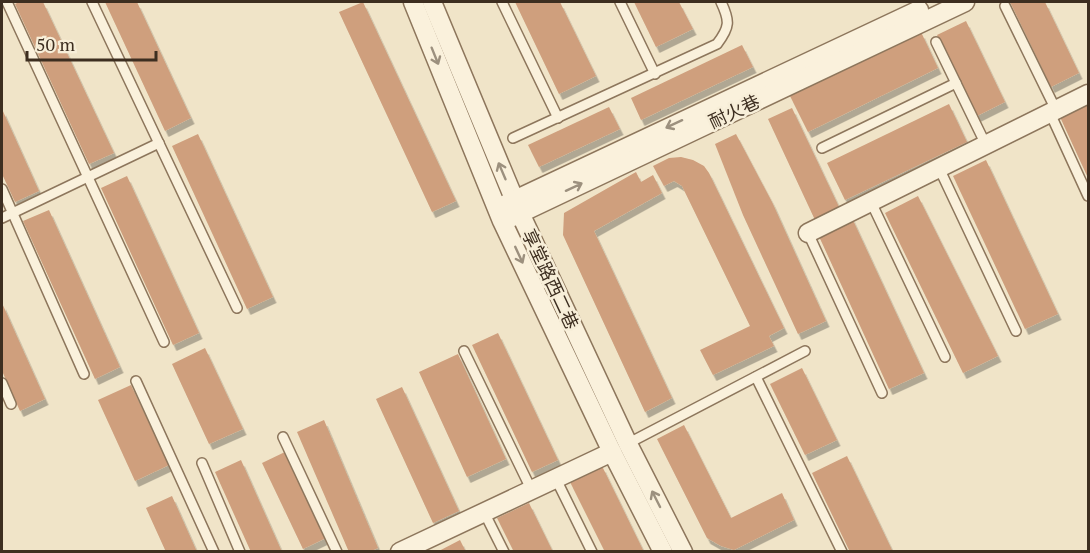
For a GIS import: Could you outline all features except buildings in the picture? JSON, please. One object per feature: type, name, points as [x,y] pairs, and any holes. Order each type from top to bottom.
[{"type":"street","name":"享堂路西二巷","points":[[413,2],[500,214],[620,448],[683,552]]},
{"type":"street","name":"享堂路西二巷","points":[[432,2],[663,552]]},
{"type":"street","name":"耐火巷","points":[[517,206],[936,2]]},
{"type":"street","name":"耐火巷","points":[[500,214],[965,2]]},
{"type":"street","points":[[808,233],[1089,94]]},
{"type":"street","points":[[409,550],[555,477],[620,448]]},
{"type":"lane","points":[[7,2],[164,342]]},
{"type":"lane","points":[[92,2],[237,308]]},
{"type":"lane","points":[[501,2],[558,118]]},
{"type":"lane","points":[[620,2],[655,74]]},
{"type":"lane","points":[[513,138],[717,44],[727,31],[727,15],[721,2]]},
{"type":"lane","points":[[1005,6],[1089,196]]},
{"type":"lane","points":[[936,42],[986,145]]},
{"type":"lane","points":[[822,148],[956,83]]},
{"type":"lane","points":[[2,218],[159,143]]},
{"type":"lane","points":[[939,168],[1016,331]]},
{"type":"lane","points":[[2,189],[84,374]]},
{"type":"lane","points":[[871,202],[945,357]]},
{"type":"lane","points":[[808,233],[882,393]]},
{"type":"lane","points":[[464,351],[531,489]]},
{"type":"lane","points":[[620,448],[805,351]]},
{"type":"lane","points":[[756,377],[842,552]]},
{"type":"lane","points":[[136,381],[214,552]]},
{"type":"lane","points":[[2,383],[11,404]]},
{"type":"lane","points":[[283,437],[337,552]]},
{"type":"lane","points":[[202,463],[240,552]]},
{"type":"lane","points":[[555,477],[592,552]]},
{"type":"lane","points":[[484,512],[504,552]]}]
